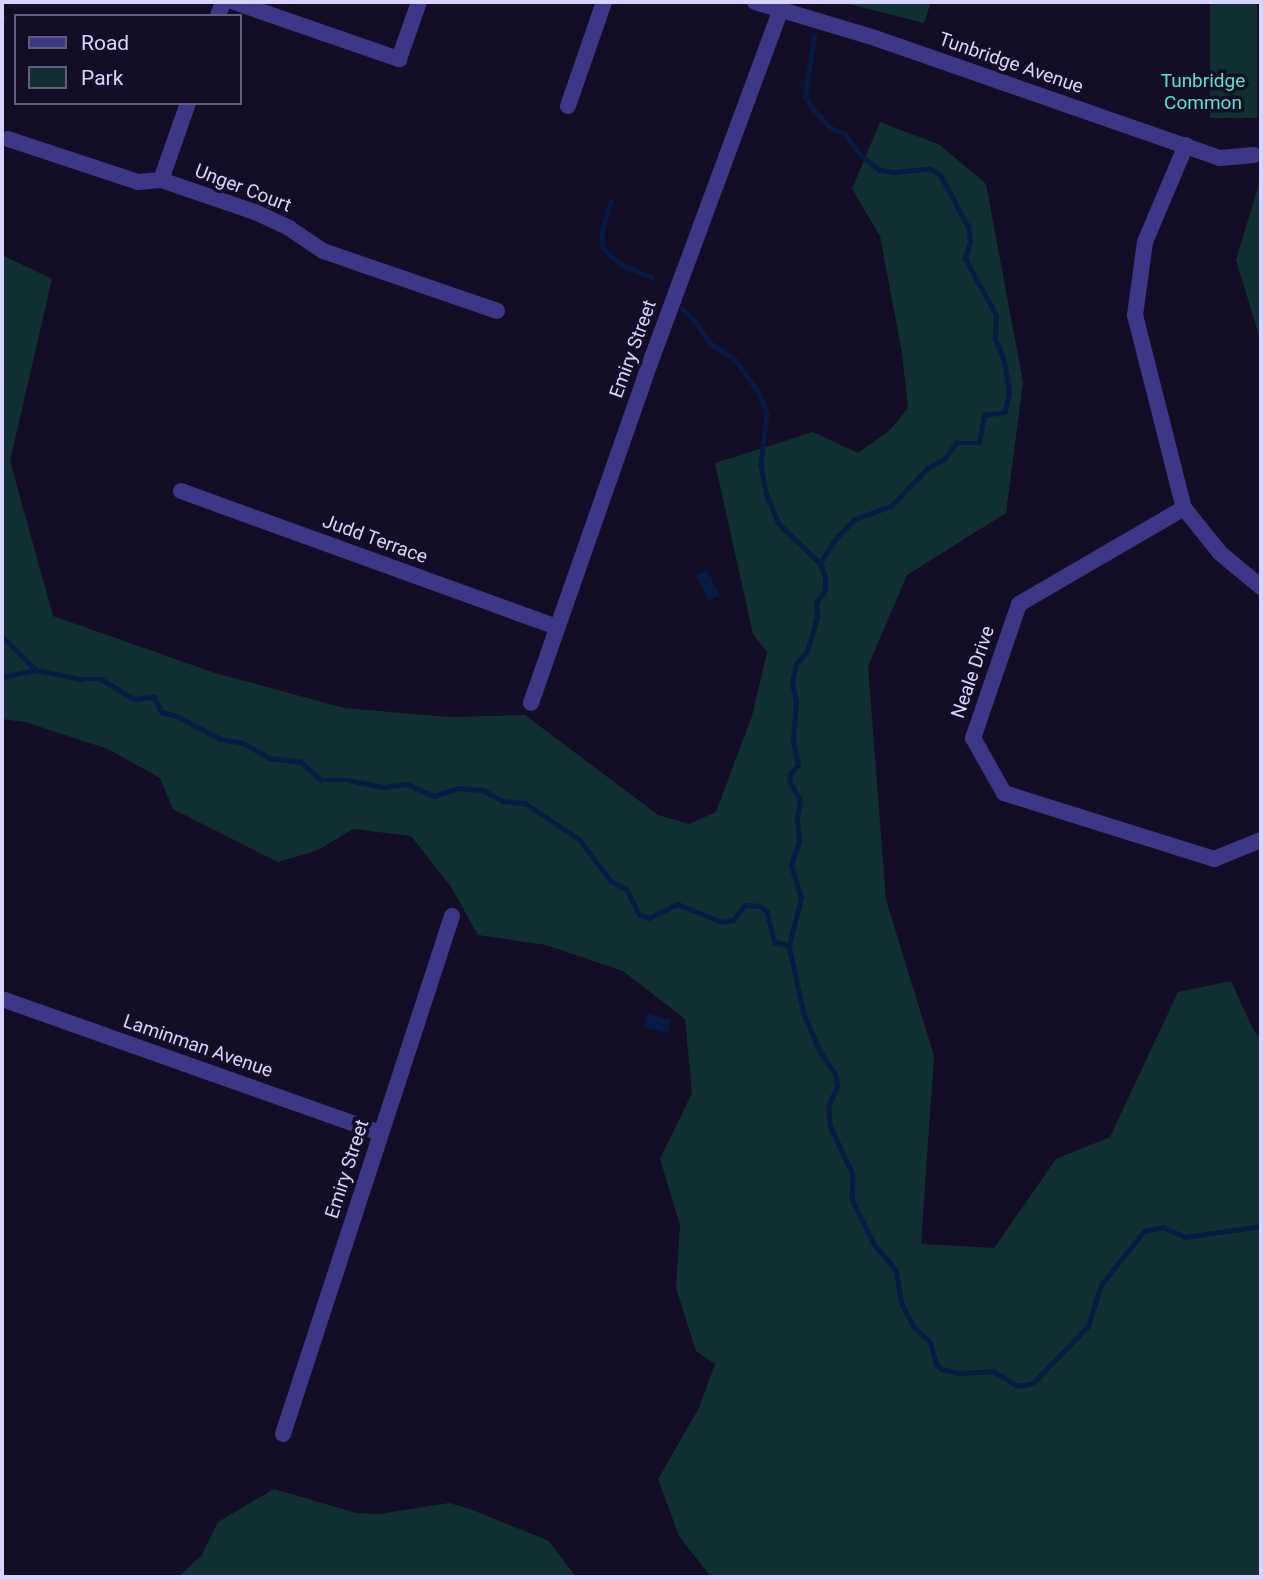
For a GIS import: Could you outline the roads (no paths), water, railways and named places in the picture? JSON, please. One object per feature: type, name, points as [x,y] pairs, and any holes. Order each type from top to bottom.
[{"type":"street","points":[[233,2],[399,59],[419,2]]},
{"type":"street","points":[[568,106],[604,2]]},
{"type":"street","name":"Tunbridge Avenue","points":[[755,2],[875,38],[1220,158],[1254,155]]},
{"type":"street","name":"Emiry Street","points":[[531,703],[556,627],[780,10]]},
{"type":"street","points":[[161,180],[187,105]]},
{"type":"street","name":"Unger Court","points":[[8,139],[138,182],[161,180],[255,212],[289,228],[323,251],[496,311]]},
{"type":"street","points":[[1186,145],[1144,242],[1135,316],[1184,508],[1220,553],[1261,587]]},
{"type":"street","name":"Judd Terrace","points":[[181,491],[556,627]]},
{"type":"street","name":"Neale Drive","points":[[1184,508],[1019,604],[973,738],[1004,793],[1214,859],[1261,840]]},
{"type":"street","name":"Emiry Street","points":[[283,1434],[452,916]]},
{"type":"street","name":"Laminman Avenue","points":[[2,999],[381,1133]]},
{"type":"water","points":[[707,570],[720,595],[709,600],[696,575]]},
{"type":"water","points":[[647,1013],[671,1020],[667,1033],[643,1026]]},
{"type":"waterway","points":[[789,945],[801,898],[791,866],[799,841],[797,817],[800,800],[789,781],[790,774],[798,765],[793,742],[796,701],[792,683],[796,664],[807,651],[812,635],[817,616],[816,602],[825,590],[825,577],[820,563],[837,537],[855,519],[891,506],[927,469],[945,458],[956,443],[979,443],[984,415],[1005,412],[1009,391],[1003,358],[995,339],[996,315],[965,259],[970,241],[968,227],[940,175],[930,169],[894,173],[879,170],[860,155],[845,134],[830,128],[815,112],[805,96],[814,36]]},
{"type":"waterway","points":[[611,201],[602,233],[603,248],[620,264],[651,277]]},
{"type":"waterway","points":[[682,309],[695,321],[710,343],[735,359],[759,393],[767,413],[761,464],[766,493],[779,524],[820,563]]},
{"type":"waterway","points":[[2,636],[36,670],[81,679],[101,679],[134,699],[154,697],[162,712],[177,716],[220,739],[243,743],[270,758],[301,762],[321,780],[348,780],[385,787],[407,784],[434,796],[458,788],[483,790],[503,801],[525,803],[580,840],[611,881],[627,890],[640,915],[649,918],[678,904],[721,922],[733,920],[745,905],[760,906],[767,911],[775,942],[789,945],[804,1014],[820,1051],[835,1073],[838,1086],[829,1105],[830,1125],[853,1175],[852,1199],[874,1244],[896,1270],[902,1304],[915,1328],[931,1343],[936,1363],[942,1369],[960,1373],[993,1371],[1018,1386],[1033,1383],[1088,1326],[1101,1285],[1144,1231],[1163,1227],[1185,1237],[1261,1226]]},
{"type":"waterway","points":[[2,677],[35,670]]},
{"type":"park label","name":"Tunbridge Common","points":[[1203,92]]}]
